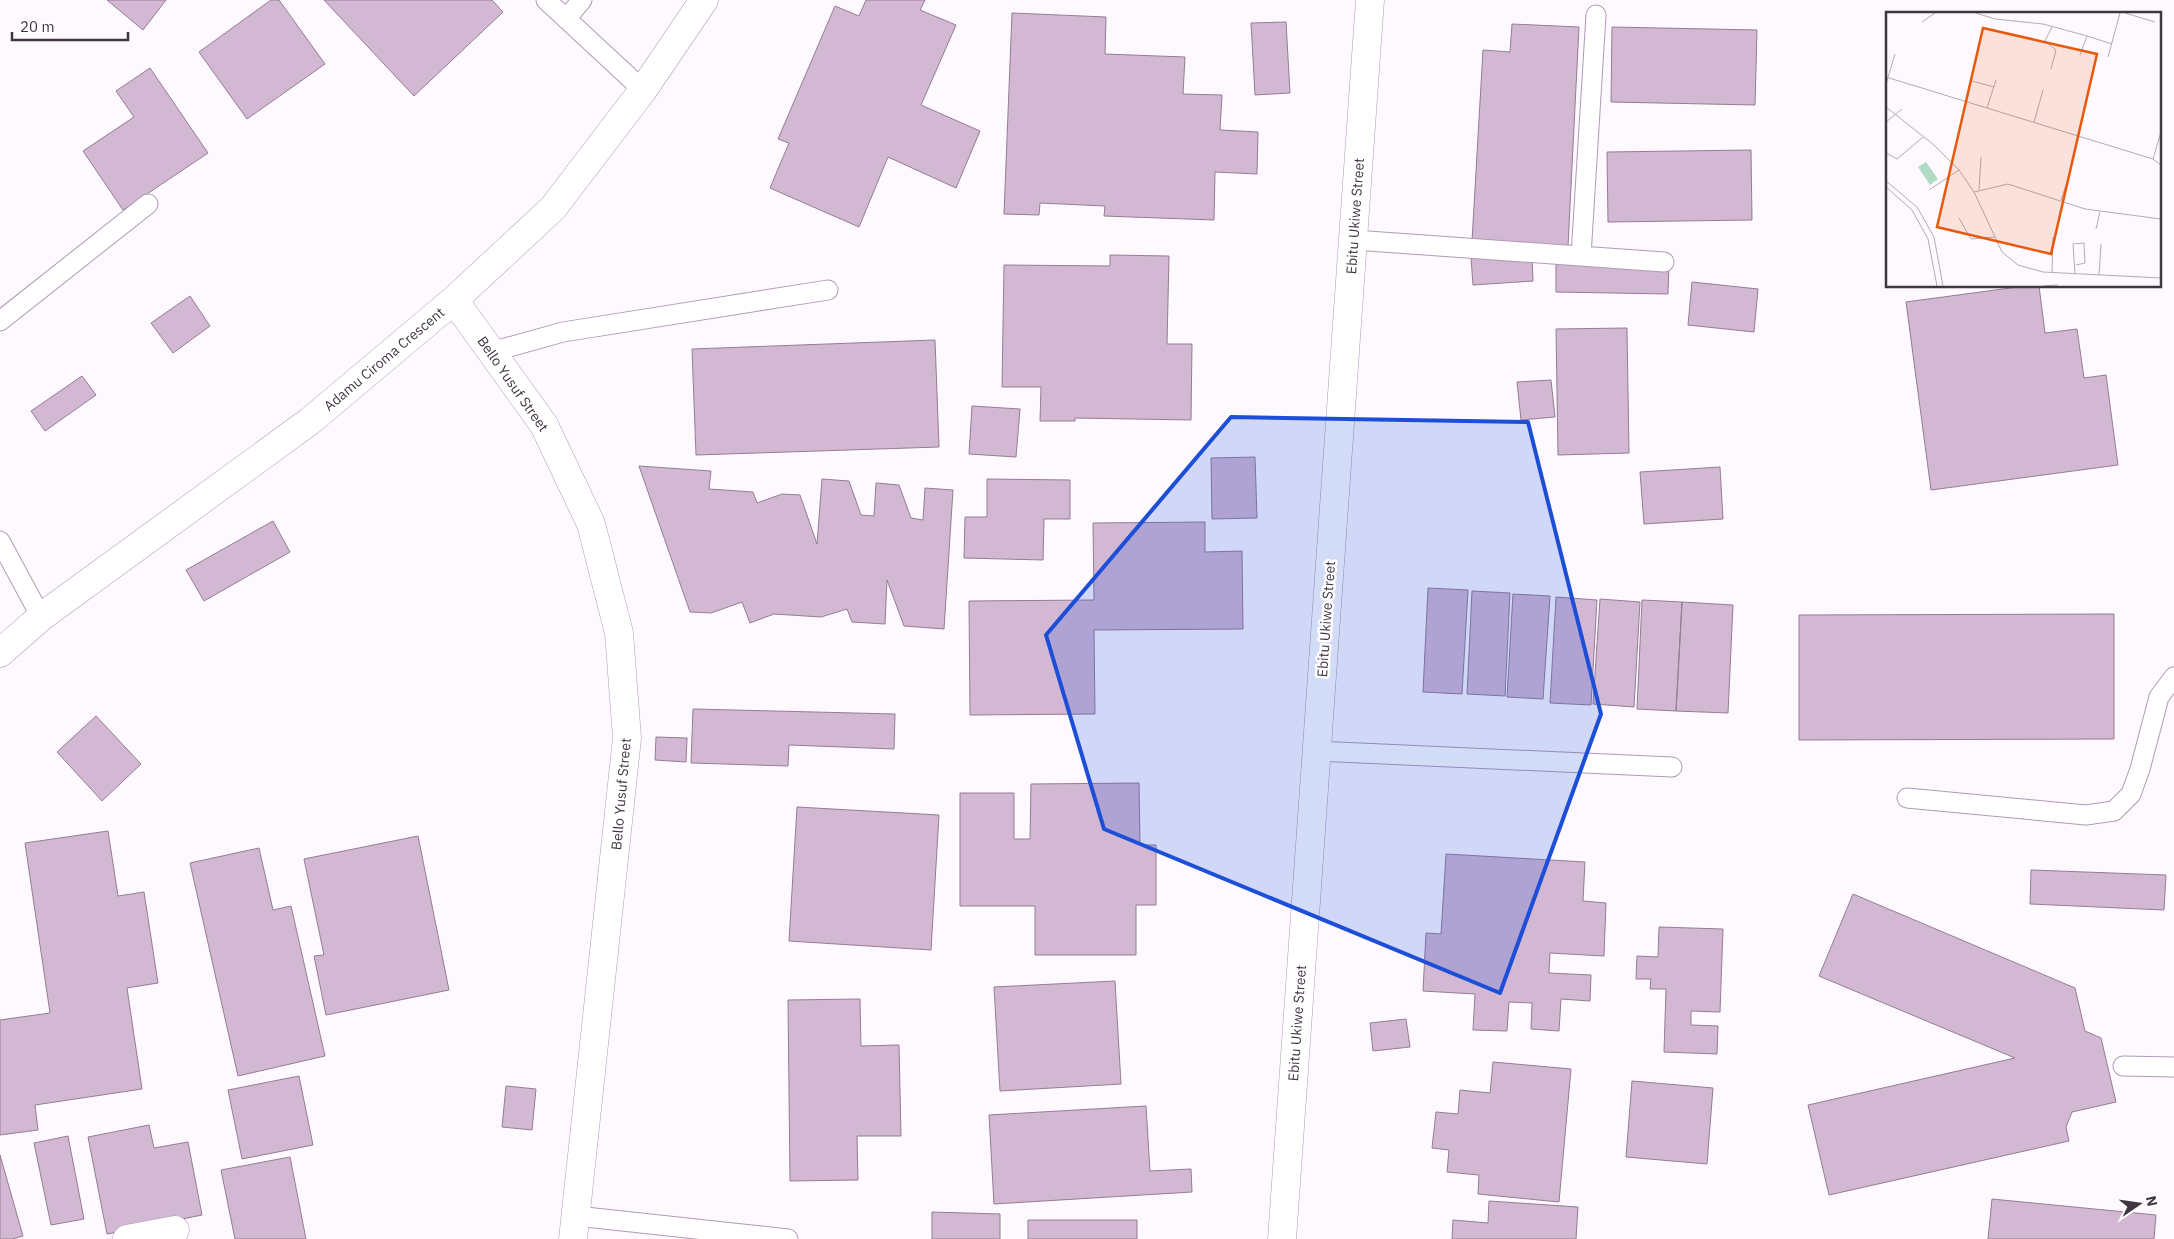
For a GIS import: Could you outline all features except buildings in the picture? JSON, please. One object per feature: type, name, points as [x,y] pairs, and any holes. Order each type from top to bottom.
[{"type":"street","name":"Adamu Ciroma Crescent","points":[[0,653],[41,617],[310,421],[454,300],[553,208],[643,90],[704,0]]},
{"type":"street","name":"Ebitu Ukiwe Street","points":[[1282,1239],[1370,0]]},
{"type":"street","name":"Bello Yusuf Street","points":[[454,300],[544,425],[591,524],[619,633],[627,738],[575,1228]]},
{"type":"street","points":[[126,1239],[175,1230]]},
{"type":"lane","points":[[546,0],[643,90]]},
{"type":"lane","points":[[566,19],[582,0]]},
{"type":"lane","points":[[1581,256],[1596,15]]},
{"type":"lane","points":[[0,321],[148,204]]},
{"type":"lane","points":[[1354,240],[1664,262]]},
{"type":"lane","points":[[491,352],[563,332],[828,290]]},
{"type":"lane","points":[[0,540],[41,617]]},
{"type":"lane","points":[[1907,798],[2086,815],[2114,811],[2131,794],[2140,769],[2159,697],[2174,677]]},
{"type":"lane","points":[[1316,751],[1672,766]]},
{"type":"lane","points":[[2123,1066],[2174,1067]]},
{"type":"lane","points":[[575,1228],[788,1239]]},
{"type":"highlighted area","points":[[1231,417],[1528,422],[1601,714],[1500,993],[1104,829],[1046,635]]}]
